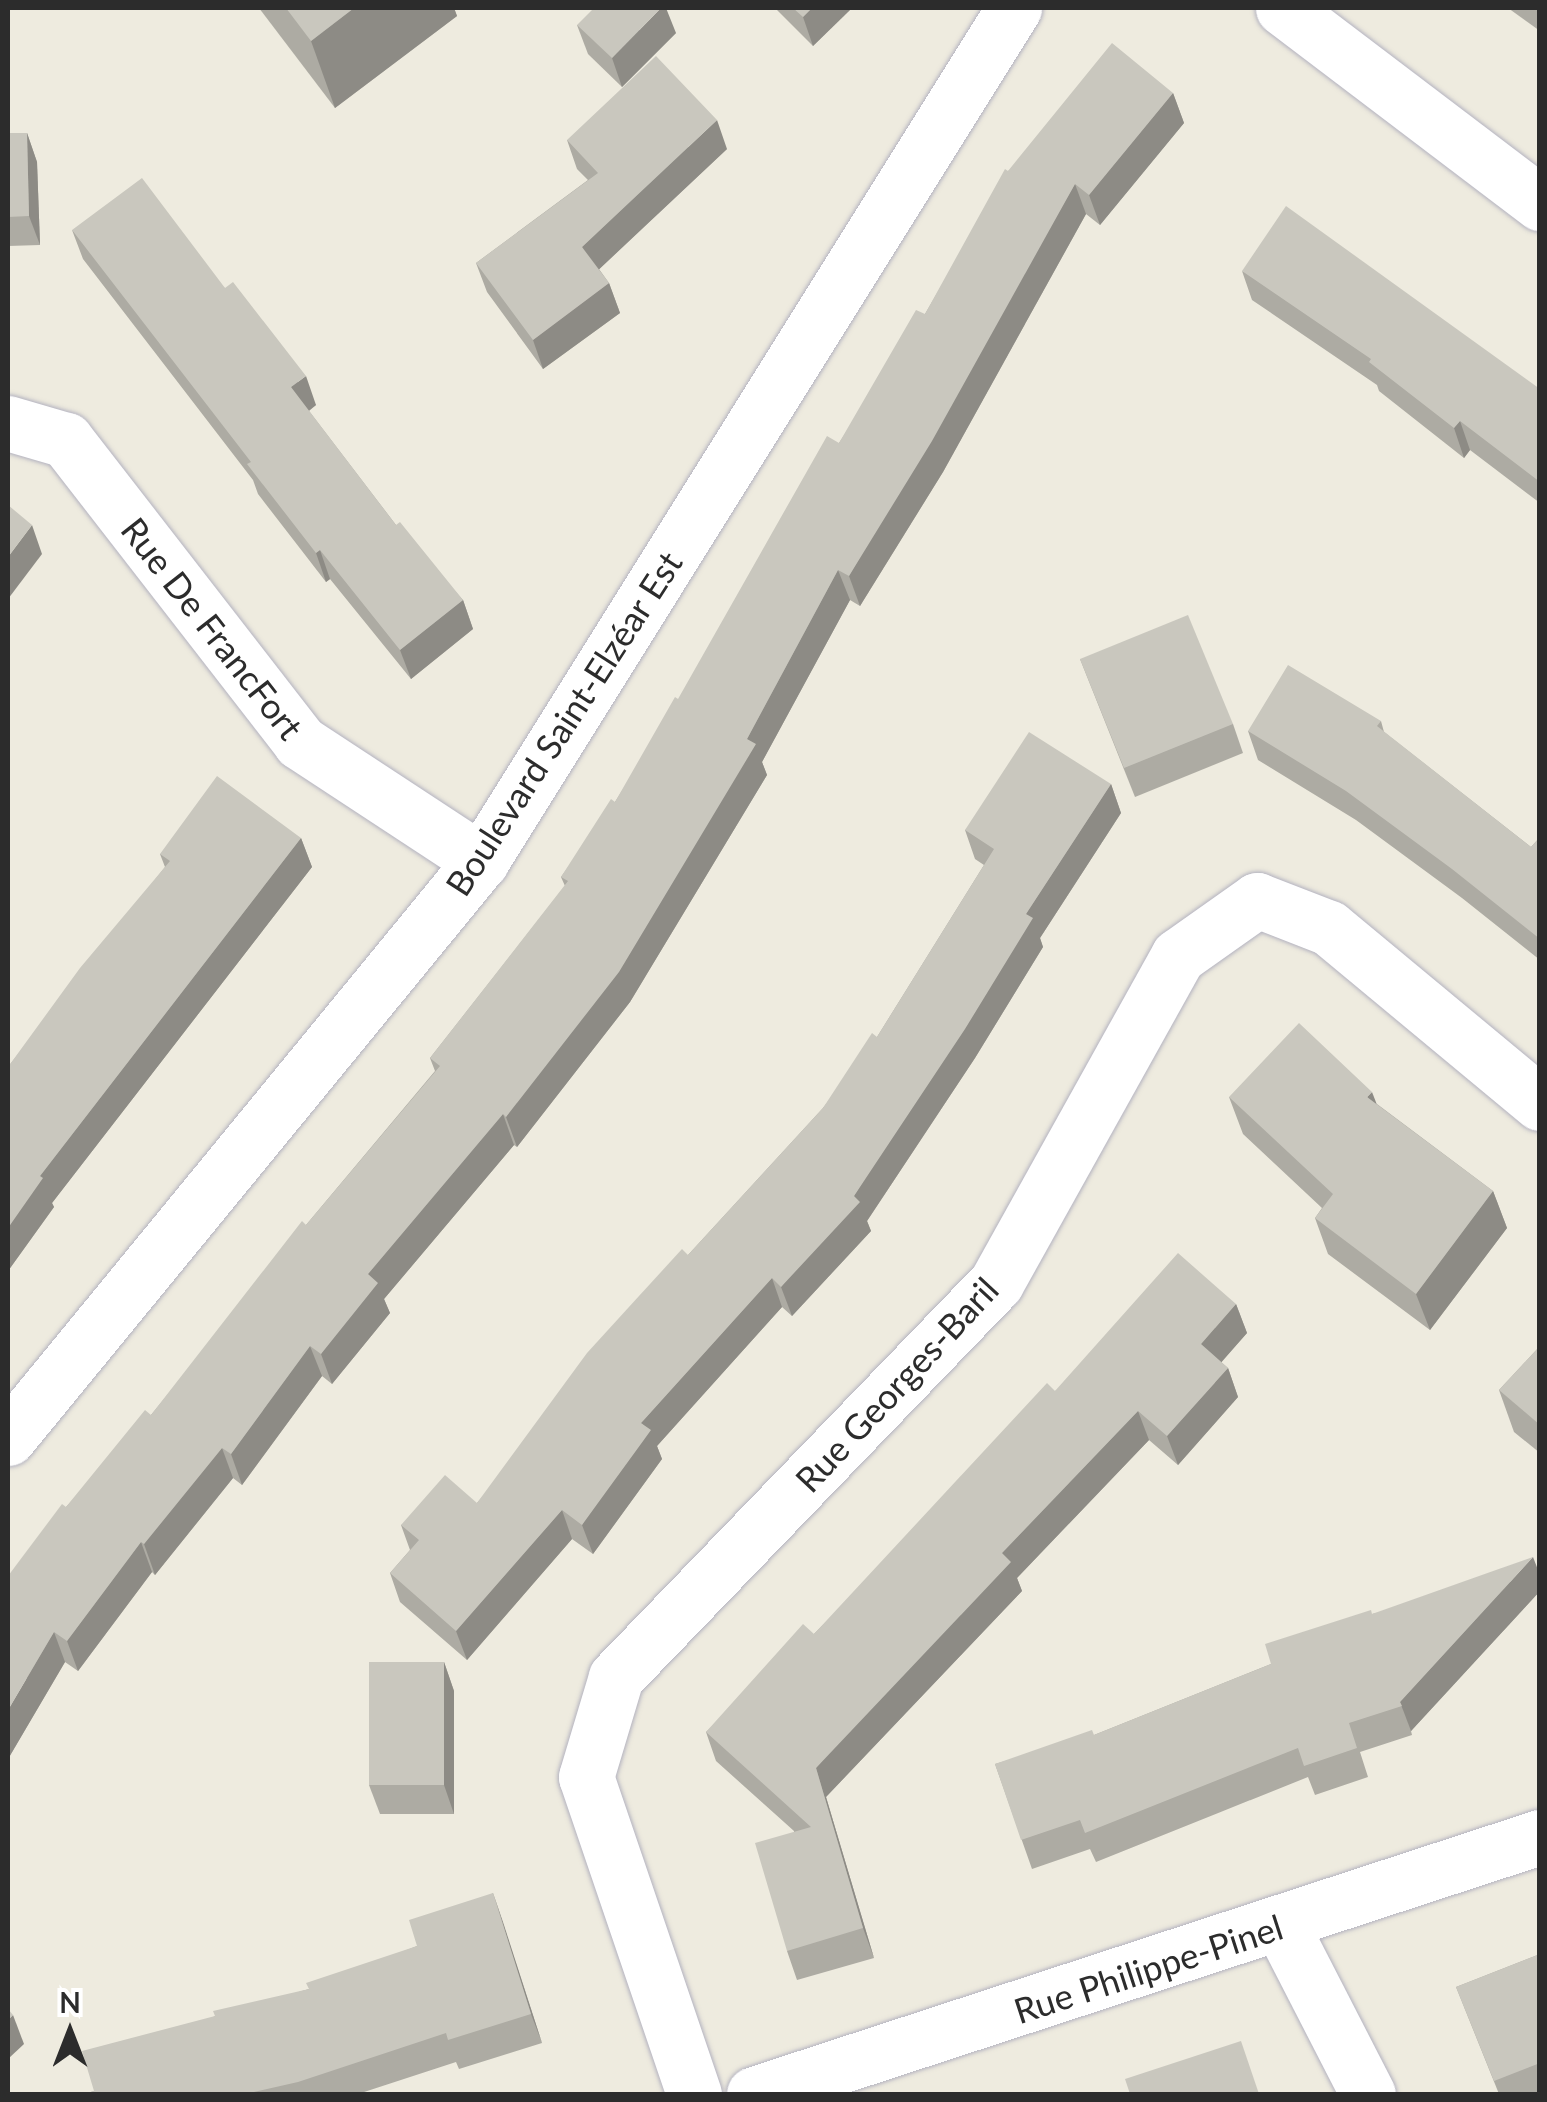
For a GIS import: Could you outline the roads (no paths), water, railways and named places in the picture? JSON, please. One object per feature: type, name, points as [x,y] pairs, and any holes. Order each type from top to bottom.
[{"type":"street","name":"Boulevard Saint-Elzéar Est","points":[[8,1438],[481,861],[1014,8]]},
{"type":"street","points":[[1283,8],[1540,203]]},
{"type":"street","name":"Rue De FrancFort","points":[[8,423],[66,440],[300,742],[481,861]]},
{"type":"street","name":"Rue Georges-Baril","points":[[694,2094],[586,1776],[616,1677],[996,1283],[1178,956],[1258,900],[1329,928],[1540,1104]]},
{"type":"street","name":"Rue Philippe-Pinel","points":[[754,2094],[1282,1925],[1540,1837]]},
{"type":"street","points":[[1282,1925],[1368,2094]]}]
